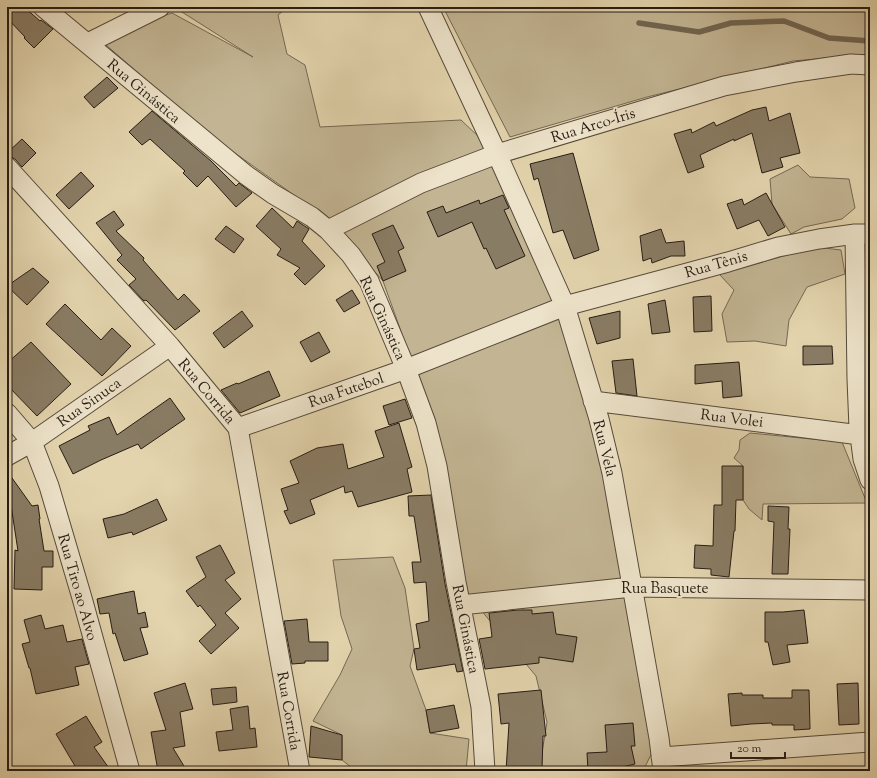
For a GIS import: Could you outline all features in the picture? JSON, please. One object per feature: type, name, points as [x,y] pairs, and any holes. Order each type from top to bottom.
[{"type":"street","name":"Rua Ginástica","points":[[43,7],[246,175],[294,207],[312,217],[328,230],[351,255],[369,281],[406,369],[426,423],[437,466],[461,605],[481,707],[485,771]]},
{"type":"street","points":[[88,44],[160,7]]},
{"type":"street","name":"Rua Vela","points":[[428,7],[497,154],[565,306],[599,419],[612,473],[662,764]]},
{"type":"street","name":"Rua Arco-Íris","points":[[328,230],[421,183],[497,154],[724,86],[796,72],[852,64],[870,65]]},
{"type":"street","name":"Rua Corrida","points":[[7,167],[170,346],[238,428],[300,771]]},
{"type":"street","points":[[862,234],[857,379],[865,433],[863,459],[870,480]]},
{"type":"street","name":"Rua Tênis","points":[[565,306],[778,247],[819,239],[862,234]]},
{"type":"street","name":"Rua Futebol","points":[[238,428],[406,369],[565,306]]},
{"type":"street","name":"Rua Sinuca","points":[[7,456],[32,442],[170,346]]},
{"type":"street","name":"Rua Volei","points":[[593,401],[865,433]]},
{"type":"street","name":"Rua Tiro ao Alvo","points":[[7,414],[32,442],[49,486],[130,771]]},
{"type":"street","name":"Rua Basquete","points":[[461,605],[632,587],[870,590]]},
{"type":"street","points":[[662,764],[870,742]]},
{"type":"shaded area","points":[[174,7],[288,7],[278,15],[287,54],[305,65],[320,127],[461,120],[497,154],[581,359],[659,738],[643,771],[539,771],[547,722],[536,676],[465,591],[417,376],[383,281],[329,220],[211,136],[98,38],[172,13],[253,57]]},
{"type":"shaded area","points":[[443,7],[870,7],[870,54],[793,61],[647,97],[510,137]]},
{"type":"shaded area","points":[[798,165],[810,177],[849,179],[855,208],[842,219],[804,227],[791,234],[772,204],[770,179]]},
{"type":"shaded area","points":[[816,247],[841,250],[845,274],[807,287],[789,320],[786,346],[755,341],[727,342],[722,314],[734,290],[719,274]]},
{"type":"shaded area","points":[[750,433],[842,442],[867,503],[763,504],[762,520],[749,509],[743,500],[743,466],[734,458],[739,450],[740,440]]},
{"type":"shaded area","points":[[393,557],[405,588],[414,649],[410,666],[426,710],[430,733],[469,739],[466,771],[356,771],[342,760],[342,735],[313,721],[340,675],[352,649],[341,616],[333,560]]},
{"type":"building","points":[[7,7],[24,7],[40,21],[41,20],[53,29],[34,48],[7,18]]},
{"type":"building","points":[[107,77],[118,88],[94,108],[84,97]]},
{"type":"building","points":[[766,107],[769,121],[790,113],[800,153],[780,158],[783,167],[762,173],[752,133],[734,141],[734,139],[700,155],[704,167],[688,173],[674,134],[691,129],[692,133],[714,122],[716,126],[752,110]]},
{"type":"building","points":[[152,111],[211,161],[236,186],[239,183],[252,193],[236,207],[208,176],[197,187],[183,173],[185,171],[150,139],[142,145],[129,132]]},
{"type":"building","points":[[22,139],[36,153],[22,167],[15,159],[7,156],[7,153]]},
{"type":"building","points":[[573,153],[599,250],[574,259],[563,230],[553,233],[538,178],[534,180],[530,164]]},
{"type":"building","points":[[81,172],[94,186],[69,209],[56,195]]},
{"type":"building","points":[[766,193],[785,227],[768,236],[759,220],[737,229],[727,204],[742,199],[744,205]]},
{"type":"building","points":[[503,195],[509,208],[504,210],[525,256],[496,269],[486,248],[484,249],[472,222],[438,237],[427,212],[443,206],[446,213],[479,200],[480,204]]},
{"type":"building","points":[[272,208],[293,228],[297,221],[309,229],[302,241],[325,266],[305,285],[294,274],[300,268],[277,255],[281,249],[256,226]]},
{"type":"building","points":[[114,211],[124,225],[116,231],[144,258],[143,260],[178,300],[184,294],[200,311],[175,330],[129,285],[136,279],[117,260],[122,255],[96,223]]},
{"type":"building","points":[[393,225],[404,248],[398,251],[406,271],[383,281],[377,266],[385,262],[372,234]]},
{"type":"building","points":[[226,226],[244,239],[234,253],[215,239]]},
{"type":"building","points":[[661,229],[666,243],[684,241],[685,256],[671,256],[652,263],[651,258],[643,261],[640,236]]},
{"type":"building","points":[[33,268],[49,282],[27,305],[7,286]]},
{"type":"building","points":[[352,290],[360,303],[344,312],[336,300]]},
{"type":"building","points":[[711,296],[712,331],[694,332],[693,297]]},
{"type":"building","points":[[665,300],[670,332],[652,334],[648,304]]},
{"type":"building","points":[[65,304],[101,340],[112,328],[131,346],[102,376],[46,324]]},
{"type":"building","points":[[242,311],[253,326],[224,348],[213,333]]},
{"type":"building","points":[[620,311],[620,338],[597,344],[589,318]]},
{"type":"building","points":[[319,332],[330,352],[311,362],[300,342]]},
{"type":"building","points":[[31,342],[71,384],[37,416],[7,385],[7,363]]},
{"type":"building","points":[[803,346],[832,346],[833,364],[803,365]]},
{"type":"building","points":[[633,359],[637,396],[616,393],[612,361]]},
{"type":"building","points":[[739,362],[742,396],[723,398],[722,381],[695,384],[695,365]]},
{"type":"building","points":[[269,371],[280,396],[240,413],[221,390],[237,383],[238,384]]},
{"type":"building","points":[[170,398],[185,419],[141,449],[138,444],[73,474],[59,446],[90,430],[88,426],[109,417],[117,435]]},
{"type":"building","points":[[405,399],[412,418],[389,425],[383,406]]},
{"type":"building","points":[[399,423],[412,467],[407,469],[412,492],[358,507],[352,491],[345,493],[344,486],[310,500],[315,514],[290,524],[284,511],[288,510],[281,489],[299,483],[290,461],[317,448],[343,444],[348,469],[384,457],[375,431]]},
{"type":"building","points":[[722,466],[743,466],[743,500],[736,500],[735,531],[729,577],[711,575],[711,569],[694,568],[695,545],[713,546],[714,505],[722,505]]},
{"type":"building","points":[[7,471],[32,506],[38,505],[44,551],[53,551],[53,567],[42,567],[42,590],[14,589],[15,550],[18,551],[11,505],[7,507]]},
{"type":"building","points":[[431,495],[445,584],[463,671],[457,672],[455,664],[417,670],[414,649],[420,648],[416,624],[429,621],[426,582],[414,583],[412,562],[421,562],[414,516],[409,516],[408,496]]},
{"type":"building","points":[[157,499],[167,520],[133,535],[132,532],[108,538],[103,519],[124,514]]},
{"type":"building","points":[[768,506],[789,507],[788,529],[790,529],[788,574],[772,574],[774,522],[768,521]]},
{"type":"building","points":[[220,545],[235,573],[225,580],[241,599],[225,613],[239,628],[211,654],[199,641],[216,625],[200,605],[198,607],[186,591],[206,577],[196,557]]},
{"type":"building","points":[[134,591],[138,614],[145,612],[148,627],[140,628],[148,654],[124,661],[115,633],[113,634],[109,613],[100,614],[97,599]]},
{"type":"building","points":[[532,610],[532,614],[553,612],[556,634],[577,637],[573,662],[539,657],[539,663],[485,669],[479,639],[492,637],[489,613]]},
{"type":"building","points":[[804,610],[808,643],[787,645],[790,662],[773,665],[768,642],[765,642],[765,612]]},
{"type":"building","points":[[41,615],[45,629],[63,625],[67,642],[82,639],[89,664],[75,667],[79,685],[36,694],[30,668],[22,644],[30,642],[24,620]]},
{"type":"building","points":[[307,619],[309,642],[328,642],[328,661],[305,661],[305,663],[292,664],[284,621]]},
{"type":"building","points":[[185,683],[193,709],[180,712],[185,746],[173,748],[187,771],[158,771],[151,732],[166,730],[154,693]]},
{"type":"building","points":[[858,683],[859,724],[839,725],[837,684]]},
{"type":"building","points":[[236,687],[237,702],[213,705],[211,689]]},
{"type":"building","points":[[541,690],[546,736],[543,736],[542,768],[537,771],[506,771],[509,723],[501,724],[498,694]]},
{"type":"building","points":[[792,690],[809,690],[810,729],[794,730],[794,725],[772,725],[772,723],[731,726],[728,694],[742,693],[742,695],[763,695],[763,698],[792,698]]},
{"type":"building","points":[[454,705],[459,728],[430,733],[426,710]]},
{"type":"building","points":[[248,706],[250,729],[255,728],[257,747],[219,751],[216,732],[233,730],[230,709]]},
{"type":"building","points":[[86,716],[102,742],[94,747],[111,771],[78,771],[56,734]]},
{"type":"building","points":[[633,723],[635,746],[631,746],[635,764],[618,768],[618,770],[588,770],[587,753],[607,752],[605,725]]},
{"type":"building","points":[[311,726],[342,735],[342,760],[309,757]]},
{"type":"waterway","points":[[639,23],[699,32],[731,23],[784,21],[829,38],[870,41]]}]
